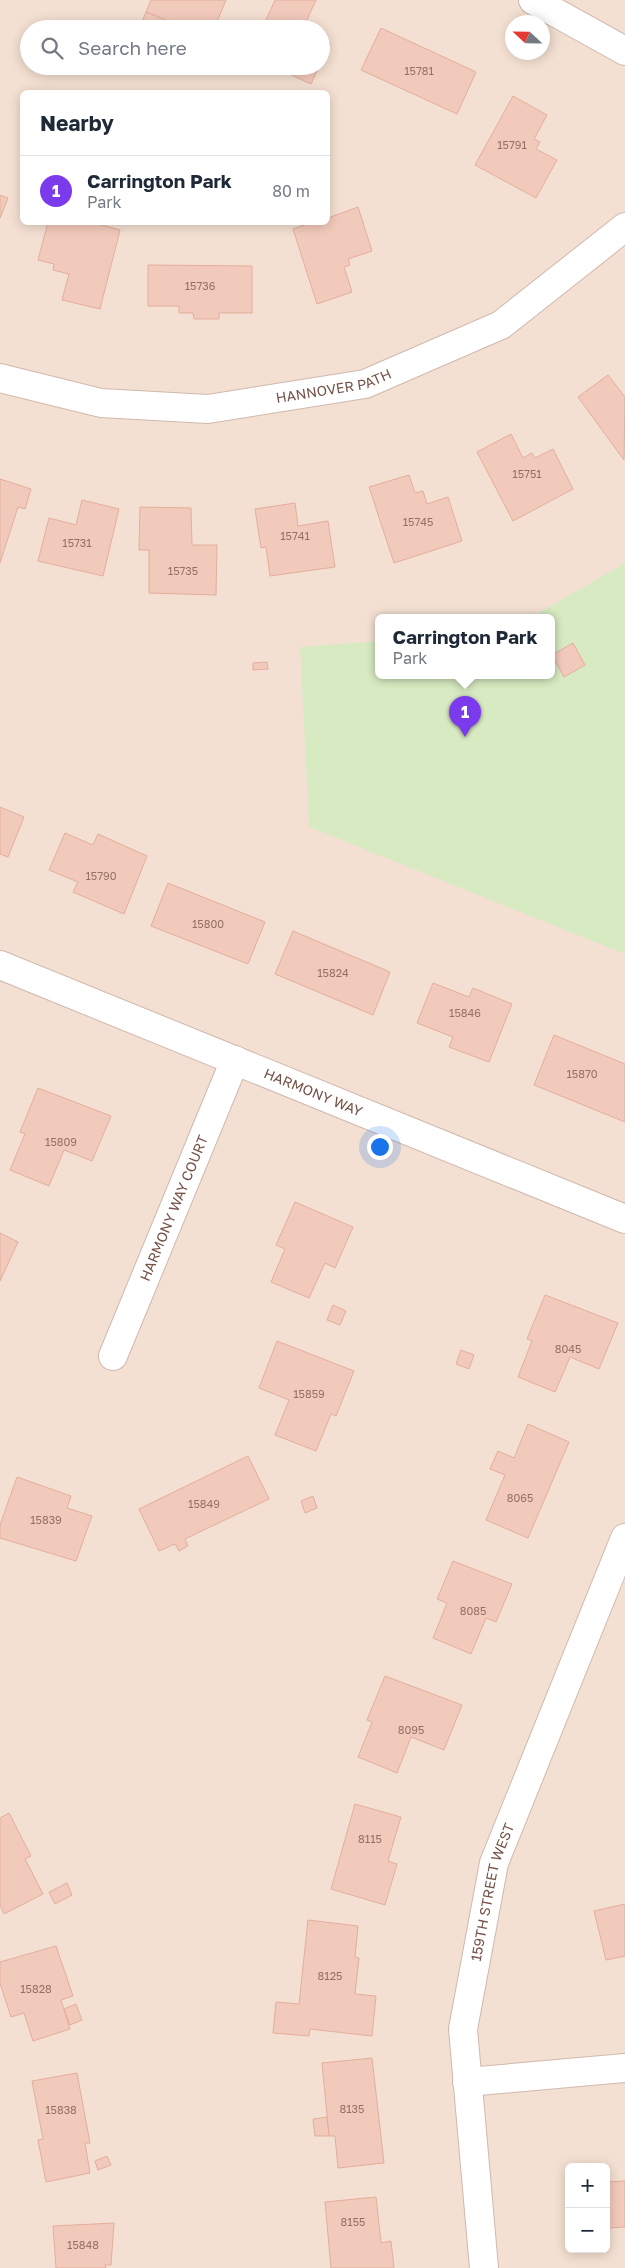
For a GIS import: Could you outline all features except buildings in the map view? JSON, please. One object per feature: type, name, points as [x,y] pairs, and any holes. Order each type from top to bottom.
[{"type":"street","points":[[534,0],[625,51]]},
{"type":"street","name":"HANNOVER PATH","points":[[0,378],[101,403],[208,410],[365,384],[501,325],[625,227]]},
{"type":"street","name":"HARMONY WAY","points":[[0,965],[625,1219]]},
{"type":"street","name":"HARMONY WAY COURT","points":[[113,1356],[235,1060]]},
{"type":"street","name":"159TH STREET WEST","points":[[484,2268],[463,2029],[494,1863],[625,1538]]},
{"type":"street","points":[[468,2082],[625,2068]]},
{"type":"shaded area","points":[[0,0],[625,0],[625,2268],[0,2268]]},
{"type":"green space","points":[[625,563],[625,954],[309,827],[300,647],[375,641],[375,679],[555,679],[555,614],[537,614]]},
{"type":"place","name":"Carrington Park","points":[[465,737]]}]
